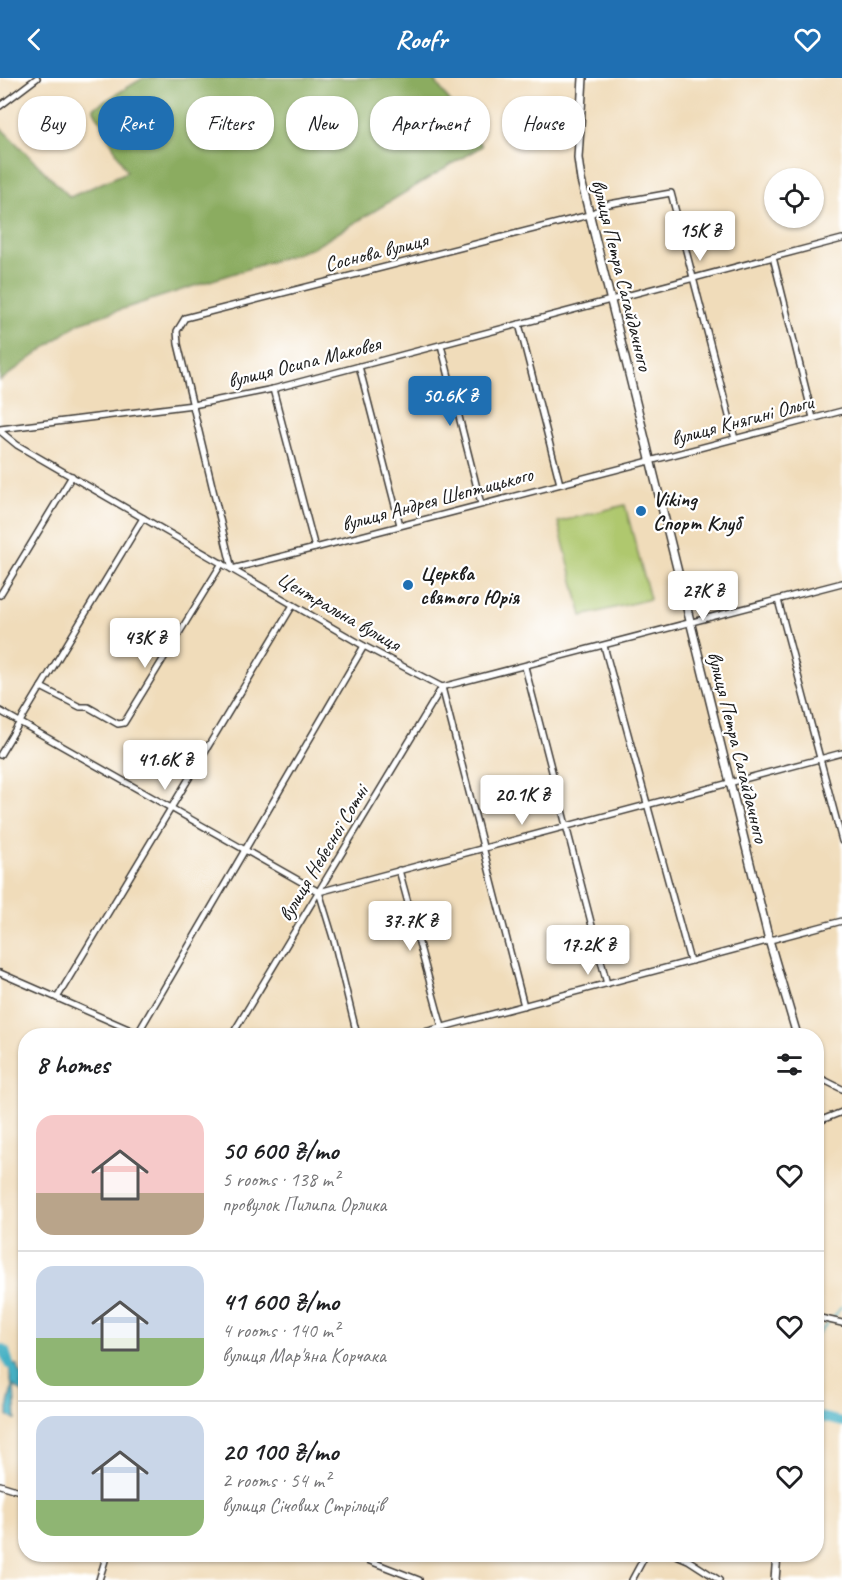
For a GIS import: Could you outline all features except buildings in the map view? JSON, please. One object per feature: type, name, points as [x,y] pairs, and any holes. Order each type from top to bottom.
[{"type":"street","points":[[0,106],[37,78]]},
{"type":"street","name":"вулиця Петра Сагайдачного","points":[[583,78],[578,158],[589,215],[730,783],[795,1028]]},
{"type":"street","name":"Соснова вулиця","points":[[193,405],[178,344],[177,331],[185,318],[589,215],[609,204],[671,193],[693,278]]},
{"type":"street","name":"вулиця Осипа Маковея","points":[[0,430],[193,405],[273,389],[842,239]]},
{"type":"street","points":[[773,257],[813,418]]},
{"type":"street","points":[[693,278],[735,439]]},
{"type":"street","points":[[519,324],[560,484]]},
{"type":"street","points":[[441,345],[481,504]]},
{"type":"street","points":[[359,366],[400,525]]},
{"type":"street","points":[[273,389],[315,548]]},
{"type":"street","points":[[193,405],[232,569]]},
{"type":"street","name":"вулиця Княгині Ольги","points":[[650,460],[842,411]]},
{"type":"street","name":"Центральна вулиця","points":[[0,430],[17,445],[364,646],[442,687]]},
{"type":"street","name":"вулиця Андрея Шептицького","points":[[232,569],[650,460]]},
{"type":"street","points":[[0,595],[72,476]]},
{"type":"street","points":[[0,755],[143,518]]},
{"type":"street","points":[[41,687],[80,707],[88,707],[118,724],[124,723],[222,563]]},
{"type":"street","points":[[524,1005],[442,687],[842,583]]},
{"type":"street","points":[[778,600],[842,841]]},
{"type":"street","points":[[57,998],[293,605]]},
{"type":"street","points":[[143,1028],[364,646]]},
{"type":"street","points":[[604,646],[690,962]]},
{"type":"street","points":[[525,667],[607,984]]},
{"type":"street","name":"вулиця Небесної Сотні","points":[[236,1028],[442,687]]},
{"type":"street","points":[[0,711],[319,892],[842,753]]},
{"type":"street","points":[[399,870],[442,1027]]},
{"type":"street","points":[[319,892],[355,1028]]},
{"type":"street","points":[[438,1028],[842,921]]},
{"type":"street","points":[[0,973],[126,1028]]},
{"type":"street","points":[[824,1080],[842,1089]]},
{"type":"street","points":[[824,1119],[842,1112]]},
{"type":"street","points":[[0,1485],[18,1491]]},
{"type":"street","points":[[99,1580],[104,1562]]},
{"type":"street","points":[[373,1562],[419,1580]]},
{"type":"street","points":[[632,1580],[642,1562]]},
{"type":"street","points":[[691,1562],[719,1580]]},
{"type":"street","points":[[775,1580],[776,1562]]},
{"type":"green space","points":[[143,78],[433,78],[446,96],[370,96],[370,150],[475,150],[313,248],[79,323],[0,381],[0,131],[2,129],[18,145],[18,150],[23,150],[70,197],[127,172],[115,150],[174,150],[174,96],[113,96]]},
{"type":"green space","points":[[98,105],[98,117],[93,108]]},
{"type":"green space","points":[[625,505],[650,599],[582,616],[558,522]]},
{"type":"water","points":[[9,1364],[18,1367],[18,1389],[14,1386],[16,1420],[8,1416],[12,1388]]},
{"type":"waterway","points":[[831,1320],[842,1306]]},
{"type":"waterway","points":[[824,1327],[828,1323]]},
{"type":"waterway","points":[[0,1349],[5,1351],[9,1364]]},
{"type":"waterway","points":[[824,1418],[842,1422]]},
{"type":"place","name":"Viking Спорт Клуб","points":[[641,511]]},
{"type":"place","name":"Церква святого Юрія","points":[[408,585]]}]
